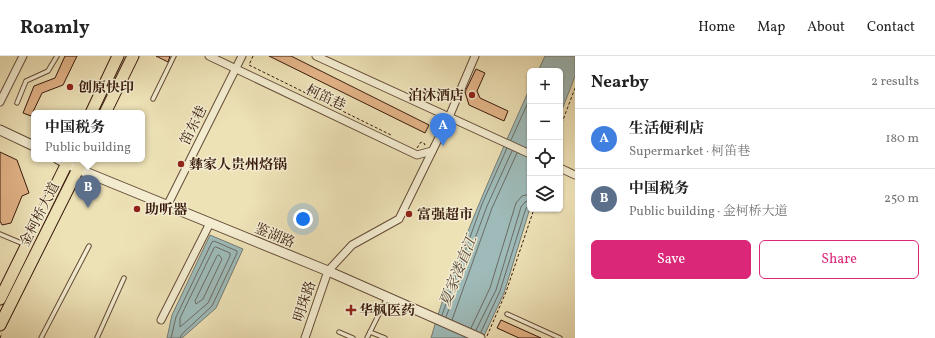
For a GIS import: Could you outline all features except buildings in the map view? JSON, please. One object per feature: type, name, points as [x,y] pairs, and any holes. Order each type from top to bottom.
[{"type":"main road","points":[[92,110],[118,56]]},
{"type":"main road","points":[[106,110],[133,56]]},
{"type":"main road","name":"金柯桥大道","points":[[0,299],[27,245],[65,162]]},
{"type":"main road","name":"金柯桥大道","points":[[0,325],[80,164]]},
{"type":"street","points":[[0,102],[23,56]]},
{"type":"street","name":"柯笛巷","points":[[209,56],[417,155],[432,151]]},
{"type":"street","name":"笛东巷","points":[[167,206],[242,56]]},
{"type":"street","points":[[316,56],[527,153]]},
{"type":"street","points":[[328,271],[352,244],[399,219],[449,117],[475,56]]},
{"type":"street","points":[[0,130],[31,145]]},
{"type":"street","name":"鉴湖路","points":[[70,162],[80,164],[167,206],[328,271],[386,298],[480,338]]},
{"type":"street","points":[[563,169],[575,175]]},
{"type":"street","points":[[161,320],[210,223]]},
{"type":"street","name":"明珠路","points":[[305,338],[328,271]]},
{"type":"lane","points":[[17,104],[26,81],[48,71],[56,56]]},
{"type":"lane","points":[[154,100],[174,56]]},
{"type":"lane","points":[[0,234],[27,245]]},
{"type":"lane","points":[[41,338],[89,246]]},
{"type":"lane","points":[[97,338],[124,278]]},
{"type":"lane","points":[[367,338],[386,298]]},
{"type":"lane","points":[[507,314],[560,338]]},
{"type":"lane","points":[[339,332],[353,338]]},
{"type":"lane","points":[[370,332],[384,338]]},
{"type":"path","points":[[253,56],[249,65],[396,138]]},
{"type":"path","points":[[563,120],[575,88]]},
{"type":"path","points":[[417,148],[421,142]]},
{"type":"path","points":[[486,338],[506,292],[533,212]]},
{"type":"water","points":[[545,56],[575,56],[575,76],[563,107],[563,68],[539,68]]},
{"type":"water","name":"夏家溇直江","points":[[527,95],[527,212],[529,212],[504,293],[483,338],[431,338],[452,274],[489,180]]},
{"type":"water","points":[[210,235],[243,249],[216,308],[182,338],[167,338],[172,315]]},
{"type":"place","name":"创原快印","points":[[70,87]]},
{"type":"place","name":"泊沐酒店","points":[[472,95]]},
{"type":"place","name":"生活便利店","points":[[443,146]]},
{"type":"place","name":"彝家人贵州烙锅","points":[[181,164]]},
{"type":"place","name":"中国税务","points":[[88,208]]},
{"type":"place","name":"助听器","points":[[137,209]]},
{"type":"place","name":"富强超市","points":[[409,214]]},
{"type":"place","name":"华枫医药","points":[[351,310]]}]
